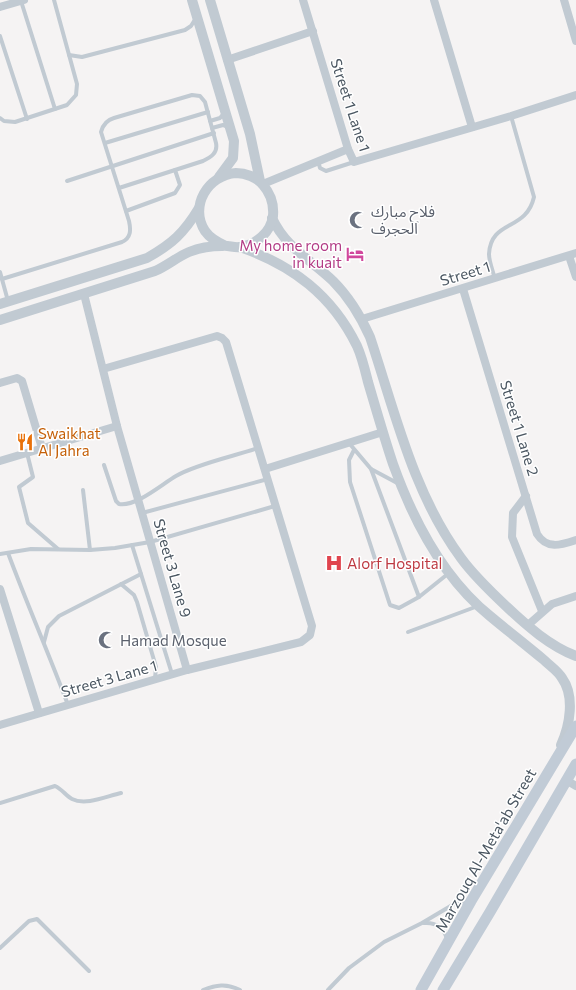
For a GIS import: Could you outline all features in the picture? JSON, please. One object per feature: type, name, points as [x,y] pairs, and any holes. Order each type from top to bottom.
[{"type":"main road","name":"Marzouq Al-Meta'ab Street","points":[[421,990],[554,761],[576,726]]},
{"type":"main road","points":[[443,990],[576,764]]},
{"type":"street","points":[[192,0],[232,129],[234,142],[232,158],[219,177],[202,196],[199,208],[200,220],[205,231],[213,240],[224,245],[240,247],[281,264],[304,279],[323,296],[334,311],[357,346],[383,432],[402,486],[427,539],[449,573],[478,606],[562,677],[570,698],[565,736],[554,761]]},
{"type":"street","points":[[210,0],[250,134],[261,183]]},
{"type":"street","name":"Street 1 Lane 1","points":[[303,0],[348,149],[354,162],[511,116],[576,95]]},
{"type":"street","points":[[434,0],[472,127]]},
{"type":"street","points":[[564,0],[576,41]]},
{"type":"street","points":[[0,7],[22,1]]},
{"type":"street","points":[[227,60],[313,31]]},
{"type":"street","points":[[261,183],[348,149]]},
{"type":"street","points":[[219,177],[240,173],[251,176],[261,183],[270,194],[273,206],[272,218],[268,229],[261,238],[251,244],[240,247]]},
{"type":"street","points":[[4,303],[147,258],[166,248],[179,236],[199,208]]},
{"type":"street","points":[[272,218],[284,239],[293,249],[333,282],[346,296],[362,320],[370,337],[407,454],[420,488],[440,526],[461,558],[489,590],[528,625],[547,639],[576,656]]},
{"type":"street","points":[[0,320],[165,267],[189,252],[224,245]]},
{"type":"street","points":[[572,254],[576,277]]},
{"type":"street","name":"Street 1","points":[[362,320],[572,254]]},
{"type":"street","name":"Street 1 Lane 2","points":[[463,288],[537,534],[543,541],[555,546],[576,540]]},
{"type":"street","name":"Street 3 Lane 9","points":[[84,294],[117,426],[188,670]]},
{"type":"street","points":[[103,368],[217,336],[226,342],[312,626],[310,635],[301,642],[188,670]]},
{"type":"street","points":[[0,383],[17,378],[22,380],[42,448]]},
{"type":"street","points":[[0,460],[117,426]]},
{"type":"street","points":[[265,470],[383,432]]},
{"type":"street","points":[[526,496],[513,513],[512,537],[542,611]]},
{"type":"street","points":[[0,590],[39,713]]},
{"type":"street","points":[[528,625],[542,611],[562,600],[576,596]]},
{"type":"street","points":[[536,654],[545,651],[547,648],[547,639]]},
{"type":"street","name":"Street 3 Lane 1","points":[[0,725],[188,670]]},
{"type":"street","points":[[566,780],[576,786]]},
{"type":"lane","points":[[0,118],[10,123],[27,118],[71,103],[76,95],[77,84],[54,0]]},
{"type":"lane","points":[[22,1],[55,109]]},
{"type":"lane","points":[[69,55],[82,57],[185,30],[193,23],[197,15]]},
{"type":"lane","points":[[0,36],[27,118]]},
{"type":"lane","points":[[2,279],[125,241],[129,236],[130,228],[101,132],[102,127],[106,122],[114,118],[192,95],[200,96],[208,112],[217,146],[213,155],[203,162],[119,188]]},
{"type":"lane","points":[[210,121],[220,118],[226,110]]},
{"type":"lane","points":[[105,143],[208,112]]},
{"type":"lane","points":[[495,279],[489,256],[491,244],[497,233],[527,215],[532,206],[534,197],[511,116]]},
{"type":"lane","points":[[212,128],[223,126],[232,129]]},
{"type":"lane","points":[[66,181],[214,133]]},
{"type":"lane","points":[[318,160],[320,168],[326,171],[354,162]]},
{"type":"lane","points":[[126,211],[175,193],[180,185],[175,170]]},
{"type":"lane","points":[[0,272],[4,303]]},
{"type":"lane","points":[[349,443],[371,469],[419,597]]},
{"type":"lane","points":[[104,465],[117,503],[124,505],[139,500],[184,472],[258,448]]},
{"type":"lane","points":[[354,450],[350,460],[350,482],[388,603],[393,607],[399,608],[419,597],[449,573]]},
{"type":"lane","points":[[27,452],[33,477],[19,487],[27,520],[31,526],[58,549]]},
{"type":"lane","points":[[371,469],[402,486]]},
{"type":"lane","points":[[142,513],[268,479]]},
{"type":"lane","points":[[83,490],[90,550]]},
{"type":"lane","points":[[0,554],[31,549],[90,550],[150,542],[276,506]]},
{"type":"lane","points":[[132,545],[172,674]]},
{"type":"lane","points":[[8,553],[68,705]]},
{"type":"lane","points":[[44,642],[45,633],[52,620],[141,574]]},
{"type":"lane","points":[[121,584],[134,595],[137,602],[156,667],[155,679]]},
{"type":"lane","points":[[408,632],[478,606]]},
{"type":"lane","points":[[0,803],[55,786],[69,797],[78,801],[88,801],[121,793]]},
{"type":"lane","points":[[328,990],[349,968],[384,942],[422,924],[454,904],[472,901]]},
{"type":"lane","points":[[0,948],[29,921],[37,919],[89,971]]},
{"type":"lane","points":[[422,924],[431,923],[440,927],[446,934],[448,943]]},
{"type":"lane","points":[[203,990],[221,985],[227,985],[240,990]]},
{"type":"place","name":"فلاح مبارك الحجرف","points":[[358,220]]},
{"type":"place","name":"My home room in kuait","points":[[355,254]]},
{"type":"place","name":"Swaikhat Al Jahra","points":[[25,442]]},
{"type":"place","name":"Alorf Hospital","points":[[334,563]]},
{"type":"place","name":"Hamad Mosque","points":[[107,640]]}]
